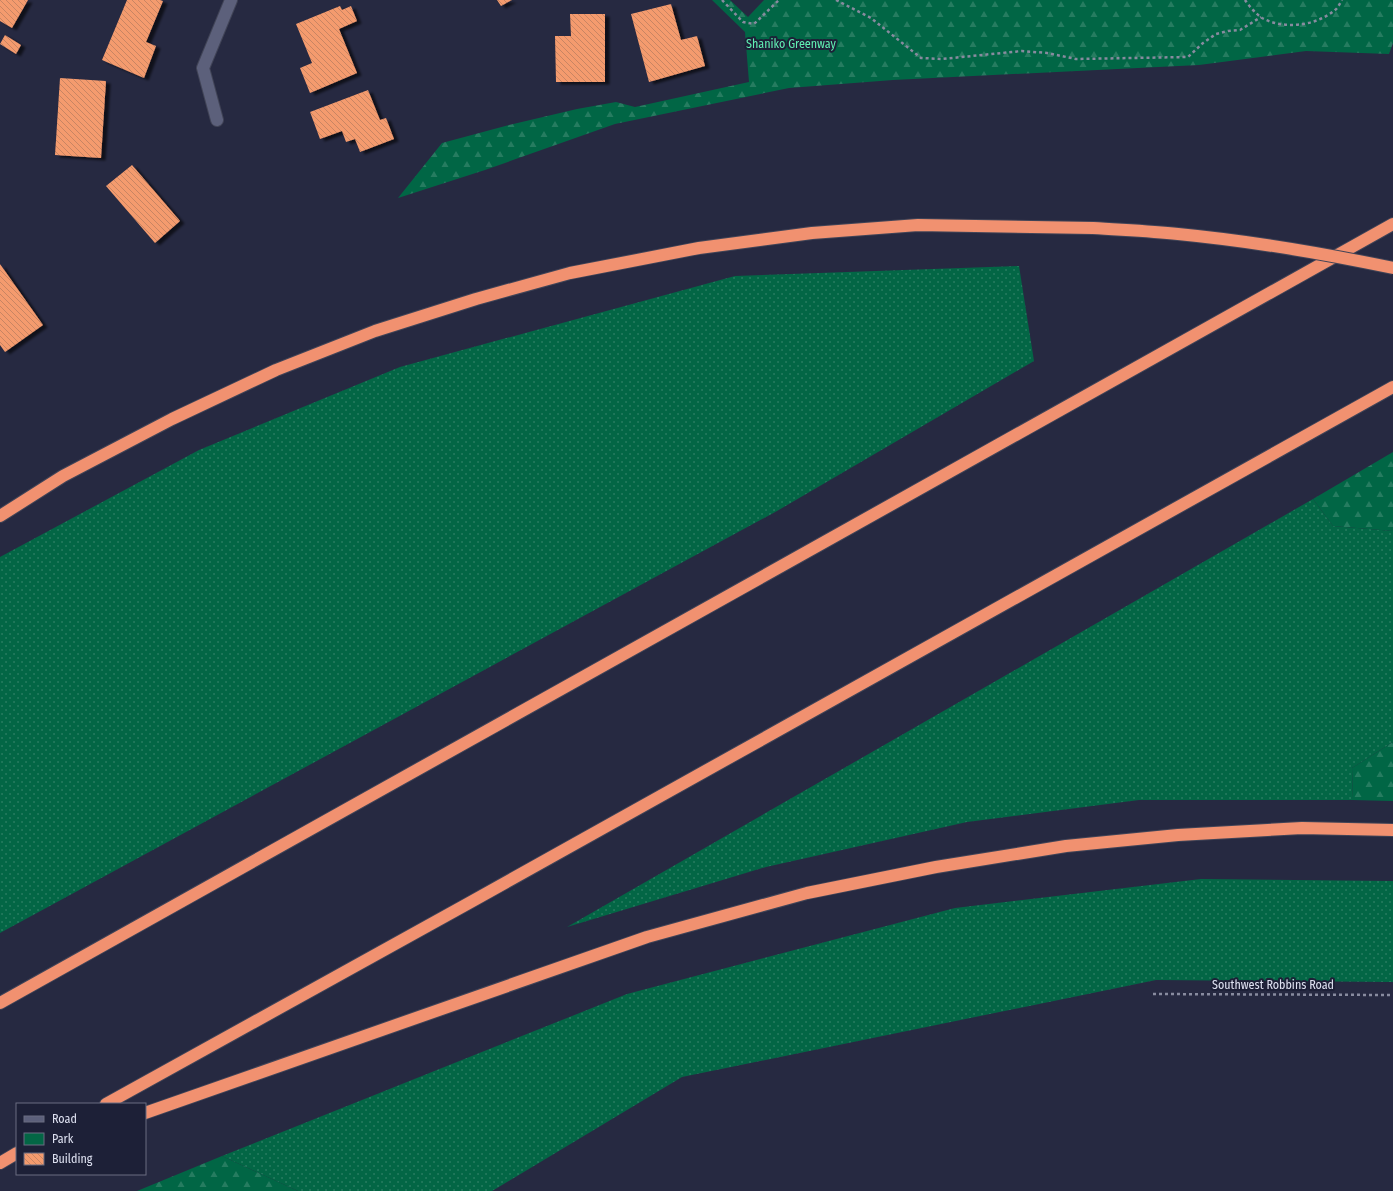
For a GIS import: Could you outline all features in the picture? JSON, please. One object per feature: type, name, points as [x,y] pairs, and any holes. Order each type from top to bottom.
[{"type":"highway","points":[[0,1003],[1393,224]]},
{"type":"highway","points":[[0,516],[63,476],[172,419],[276,370],[375,331],[476,299],[563,275],[699,248],[812,233],[918,225],[1093,228],[1178,234],[1262,244],[1346,258],[1393,268]]},
{"type":"highway","points":[[108,1103],[469,903],[1393,386]]},
{"type":"highway","points":[[146,1113],[647,937],[807,893],[936,867],[1066,846],[1178,835],[1302,828],[1393,830]]},
{"type":"highway","points":[[0,1163],[16,1154]]},
{"type":"highway","points":[[0,1163],[16,1157]]},
{"type":"street","points":[[217,120],[203,68],[231,0]]},
{"type":"path","points":[[722,0],[743,22],[754,24],[779,0]]},
{"type":"path","points":[[836,0],[871,18],[920,58],[942,59],[1022,51],[1047,53],[1076,59],[1188,57],[1203,43],[1216,34],[1240,30],[1261,17]]},
{"type":"path","points":[[1245,0],[1261,17],[1275,23],[1299,25],[1318,20],[1335,10],[1342,0]]},
{"type":"path","name":"Southwest Robbins Road","points":[[1153,994],[1393,995]]},
{"type":"green space","name":"Shaniko Greenway","points":[[712,0],[730,0],[748,17],[764,0],[1393,0],[1393,43],[1389,54],[1306,51],[1199,65],[893,80],[789,88],[615,124],[485,170],[398,198],[442,143],[577,109],[616,102],[635,107],[749,82],[745,32]]},
{"type":"green space","points":[[1019,266],[1034,361],[777,511],[0,933],[0,557],[199,450],[400,367],[735,276]]},
{"type":"green space","points":[[1393,452],[1393,531],[1333,526],[1313,499]]},
{"type":"green space","points":[[1313,499],[1333,526],[1393,531],[1393,742],[1352,768],[1353,800],[1139,800],[967,822],[766,867],[567,927]]},
{"type":"green space","points":[[1393,742],[1393,801],[1353,800],[1352,768]]},
{"type":"green space","points":[[1201,879],[1393,881],[1393,982],[1156,980],[682,1077],[492,1191],[298,1191],[222,1156],[627,994],[955,908]]},
{"type":"green space","points":[[222,1156],[298,1191],[137,1191]]},
{"type":"building","points":[[0,0],[28,0],[12,28],[0,21]]},
{"type":"building","points":[[127,0],[163,1],[146,42],[156,46],[144,78],[102,60]]},
{"type":"building","points":[[497,0],[512,0],[501,6]]},
{"type":"building","points":[[671,4],[681,40],[697,36],[705,66],[649,82],[631,14]]},
{"type":"building","points":[[340,6],[342,10],[351,6],[357,21],[339,29],[357,73],[310,93],[300,68],[312,63],[296,24]]},
{"type":"building","points":[[570,14],[605,14],[605,82],[556,82],[555,36],[571,36]]},
{"type":"building","points":[[5,35],[21,45],[16,54],[0,44]]},
{"type":"building","points":[[60,78],[106,81],[101,158],[55,155]]},
{"type":"building","points":[[368,90],[380,120],[386,118],[394,139],[360,152],[355,139],[346,142],[342,131],[320,139],[310,112]]},
{"type":"building","points":[[132,165],[180,221],[155,243],[106,186]]},
{"type":"building","points":[[0,264],[43,325],[5,352],[0,345]]}]
